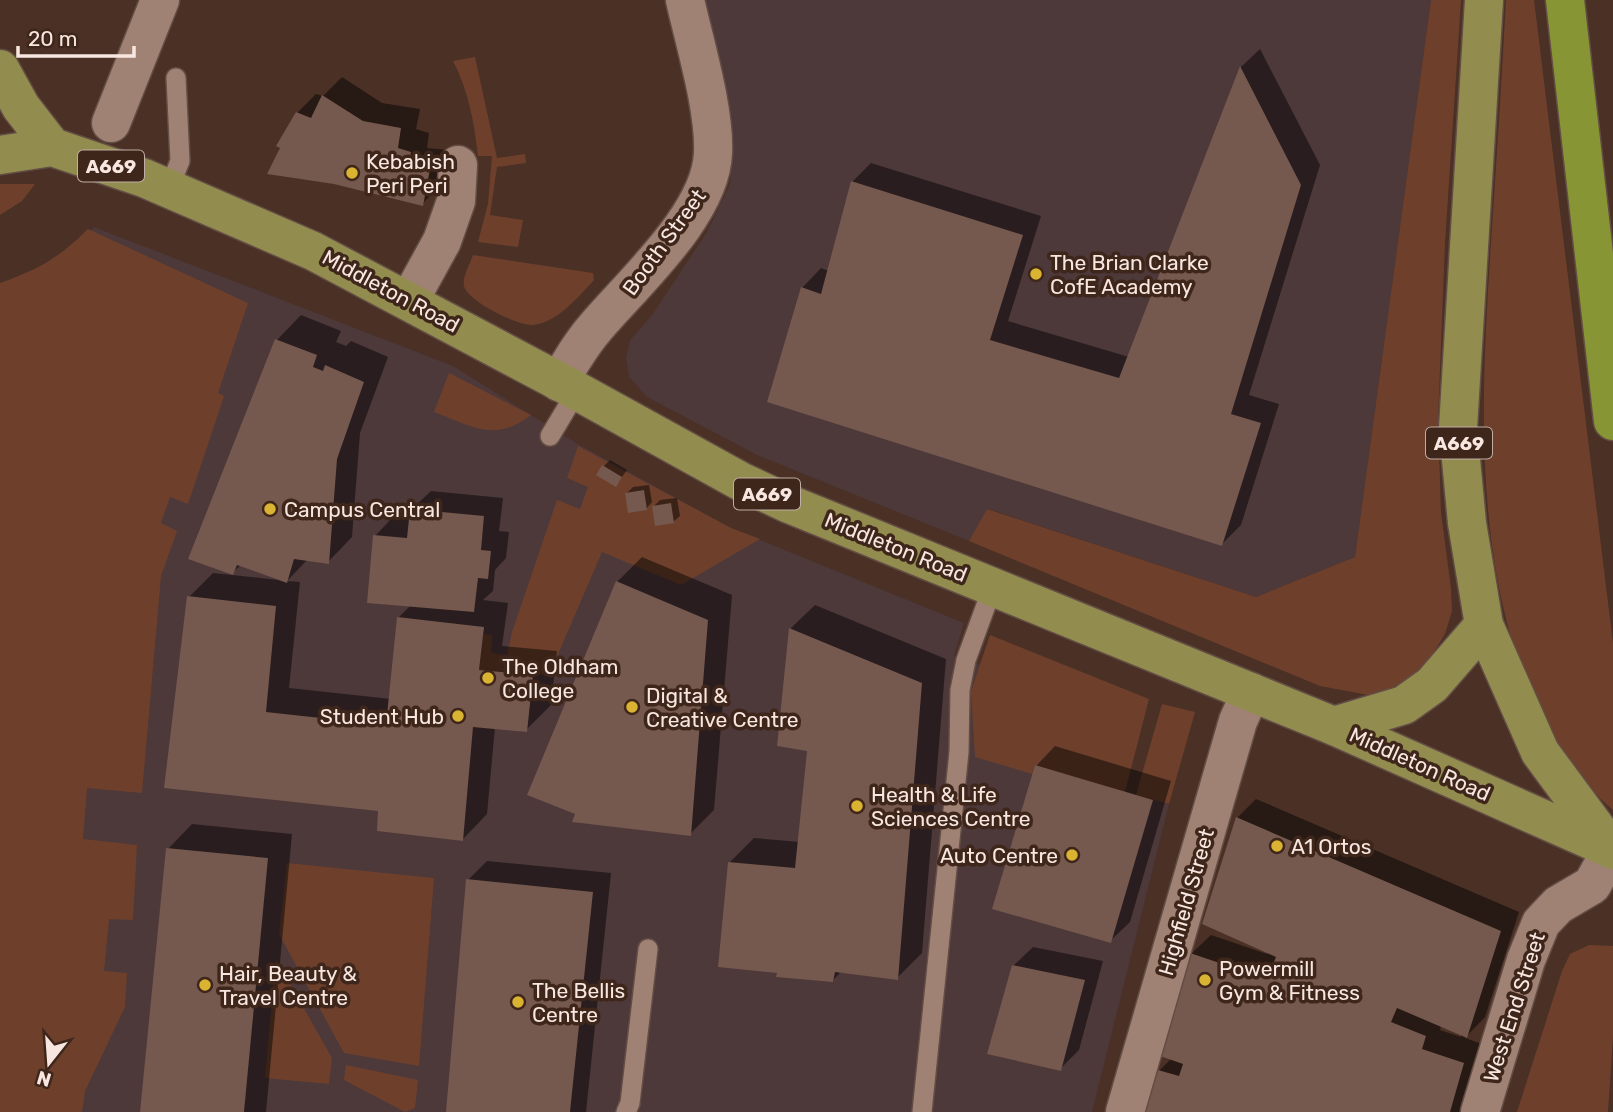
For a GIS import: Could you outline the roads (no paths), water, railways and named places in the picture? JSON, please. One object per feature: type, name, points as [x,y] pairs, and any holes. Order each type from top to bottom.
[{"type":"highway","points":[[1565,0],[1613,421]]},
{"type":"main road","name":"A669","points":[[1484,0],[1458,428],[1467,523],[1484,625],[1540,752],[1612,849]]},
{"type":"main road","name":"A669","points":[[0,69],[21,107],[52,146]]},
{"type":"main road","name":"Middleton Road","points":[[0,155],[52,146],[169,188],[313,251],[727,474],[789,504],[1334,726],[1612,849]]},
{"type":"main road","points":[[1334,726],[1404,705],[1432,685],[1484,625]]},
{"type":"street","points":[[111,123],[160,0]]},
{"type":"street","name":"Booth Street","points":[[568,386],[575,354],[595,328],[645,275],[696,205],[709,180],[713,153],[711,117],[685,0]]},
{"type":"street","points":[[409,301],[442,241],[456,201],[458,165]]},
{"type":"street","name":"Highfield Street","points":[[1125,1112],[1238,721],[1251,692]]},
{"type":"street","name":"West End Street","points":[[1480,1112],[1526,960],[1541,923],[1558,905],[1592,885],[1612,849]]},
{"type":"lane","points":[[169,188],[180,161],[176,78]]},
{"type":"lane","points":[[551,436],[568,386]]},
{"type":"lane","points":[[922,1112],[959,752],[960,690],[966,660],[993,586]]},
{"type":"lane","points":[[626,1112],[630,1103],[648,949]]},
{"type":"place","name":"Kebabish Peri Peri","points":[[352,173]]},
{"type":"place","name":"The Brian Clarke CofE Academy","points":[[1036,274]]},
{"type":"place","name":"Campus Central","points":[[270,509]]},
{"type":"place","name":"The Oldham College","points":[[488,678]]},
{"type":"place","name":"Digital & Creative Centre","points":[[632,707]]},
{"type":"place","name":"Student Hub","points":[[458,716]]},
{"type":"place","name":"Health & Life Sciences Centre","points":[[857,806]]},
{"type":"place","name":"A1 Ortos","points":[[1277,846]]},
{"type":"place","name":"Auto Centre","points":[[1072,855]]},
{"type":"place","name":"Powermill Gym & Fitness","points":[[1205,980]]},
{"type":"place","name":"Hair, Beauty & Travel Centre","points":[[205,985]]},
{"type":"place","name":"The Bellis Centre","points":[[518,1002]]}]
